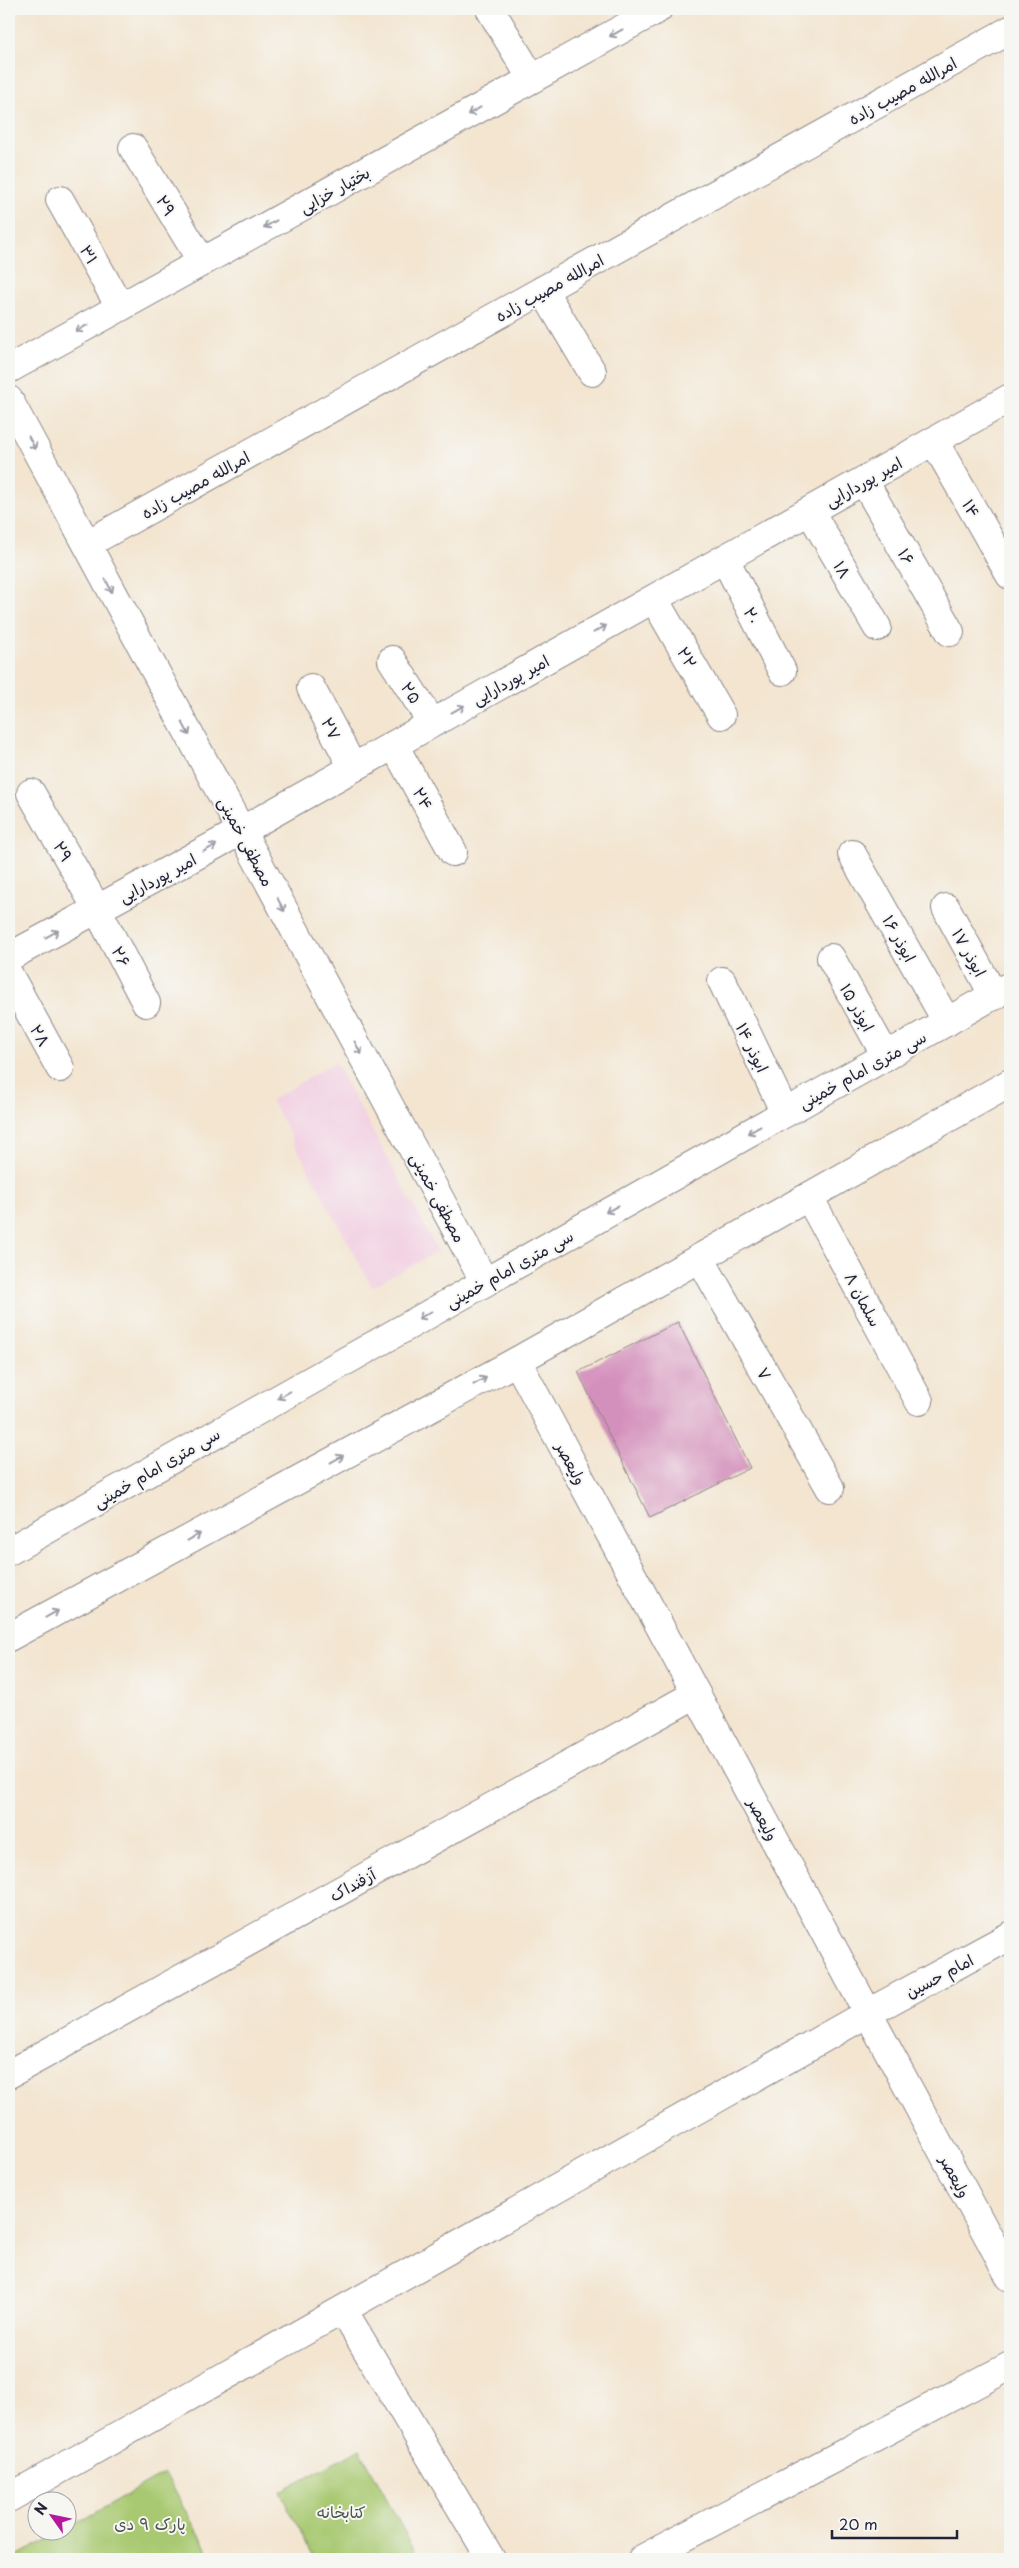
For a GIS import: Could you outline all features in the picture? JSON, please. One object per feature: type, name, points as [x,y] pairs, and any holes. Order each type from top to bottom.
[{"type":"street","points":[[490,9],[532,79]]},
{"type":"street","name":"بختیار خزایی","points":[[9,369],[658,9]]},
{"type":"street","name":"امرالله مصیب زاده","points":[[87,544],[1010,30]]},
{"type":"street","name":"۲۹","points":[[133,148],[202,262]]},
{"type":"street","name":"۳۱","points":[[60,200],[120,307]]},
{"type":"street","points":[[543,290],[592,372]]},
{"type":"street","name":"امیر پوردارایی","points":[[9,957],[242,831],[1010,398]]},
{"type":"street","name":"مصطفی خمینی","points":[[9,400],[484,1281]]},
{"type":"street","name":"۱۴","points":[[934,441],[1010,575]]},
{"type":"street","name":"۱۶","points":[[864,481],[950,632]]},
{"type":"street","name":"۱۸","points":[[810,511],[877,627]]},
{"type":"street","name":"۲۰","points":[[725,559],[782,671]]},
{"type":"street","name":"۲۲","points":[[654,599],[721,715]]},
{"type":"street","name":"۲۵","points":[[392,660],[432,723]]},
{"type":"street","name":"۲۷","points":[[312,688],[353,768]]},
{"type":"street","name":"۲۴","points":[[394,745],[453,852]]},
{"type":"street","name":"۲۹","points":[[31,794],[97,909]]},
{"type":"street","name":"ابوذر ۱۶","points":[[852,854],[947,1022]]},
{"type":"street","name":"ابوذر ۱۷","points":[[946,908],[1002,991]]},
{"type":"street","name":"۲۶","points":[[97,909],[146,1004]]},
{"type":"street","name":"ابوذر ۱۵","points":[[830,958],[886,1056]]},
{"type":"street","name":"۲۸","points":[[9,975],[60,1068]]},
{"type":"street","name":"ابوذر ۱۴","points":[[722,981],[784,1112]]},
{"type":"street","name":"سی متری امام خمینی","points":[[9,1551],[484,1281],[1002,991]]},
{"type":"street","points":[[9,1637],[517,1361],[1010,1082]]},
{"type":"street","name":"سلمان ۸","points":[[809,1197],[919,1401]]},
{"type":"street","name":"۷","points":[[700,1258],[830,1488]]},
{"type":"street","name":"وليعصر","points":[[517,1361],[1010,2277]]},
{"type":"street","name":"آزفنداک","points":[[9,2074],[696,1694]]},
{"type":"street","name":"امام حسین","points":[[9,2498],[868,2013],[1010,1936]]},
{"type":"street","points":[[343,2310],[491,2559]]},
{"type":"street","points":[[642,2559],[1010,2366]]},
{"type":"shaded area","points":[[335,1062],[438,1251],[372,1287],[271,1100]]},
{"type":"green space","name":"کتابخانه","points":[[360,2449],[419,2559],[315,2559],[280,2492]]},
{"type":"green space","name":"پارک ۹ دی","points":[[165,2473],[212,2559],[11,2559],[46,2540],[78,2540],[78,2522]]},
{"type":"building","points":[[678,1322],[750,1468],[650,1518],[578,1372]]}]
